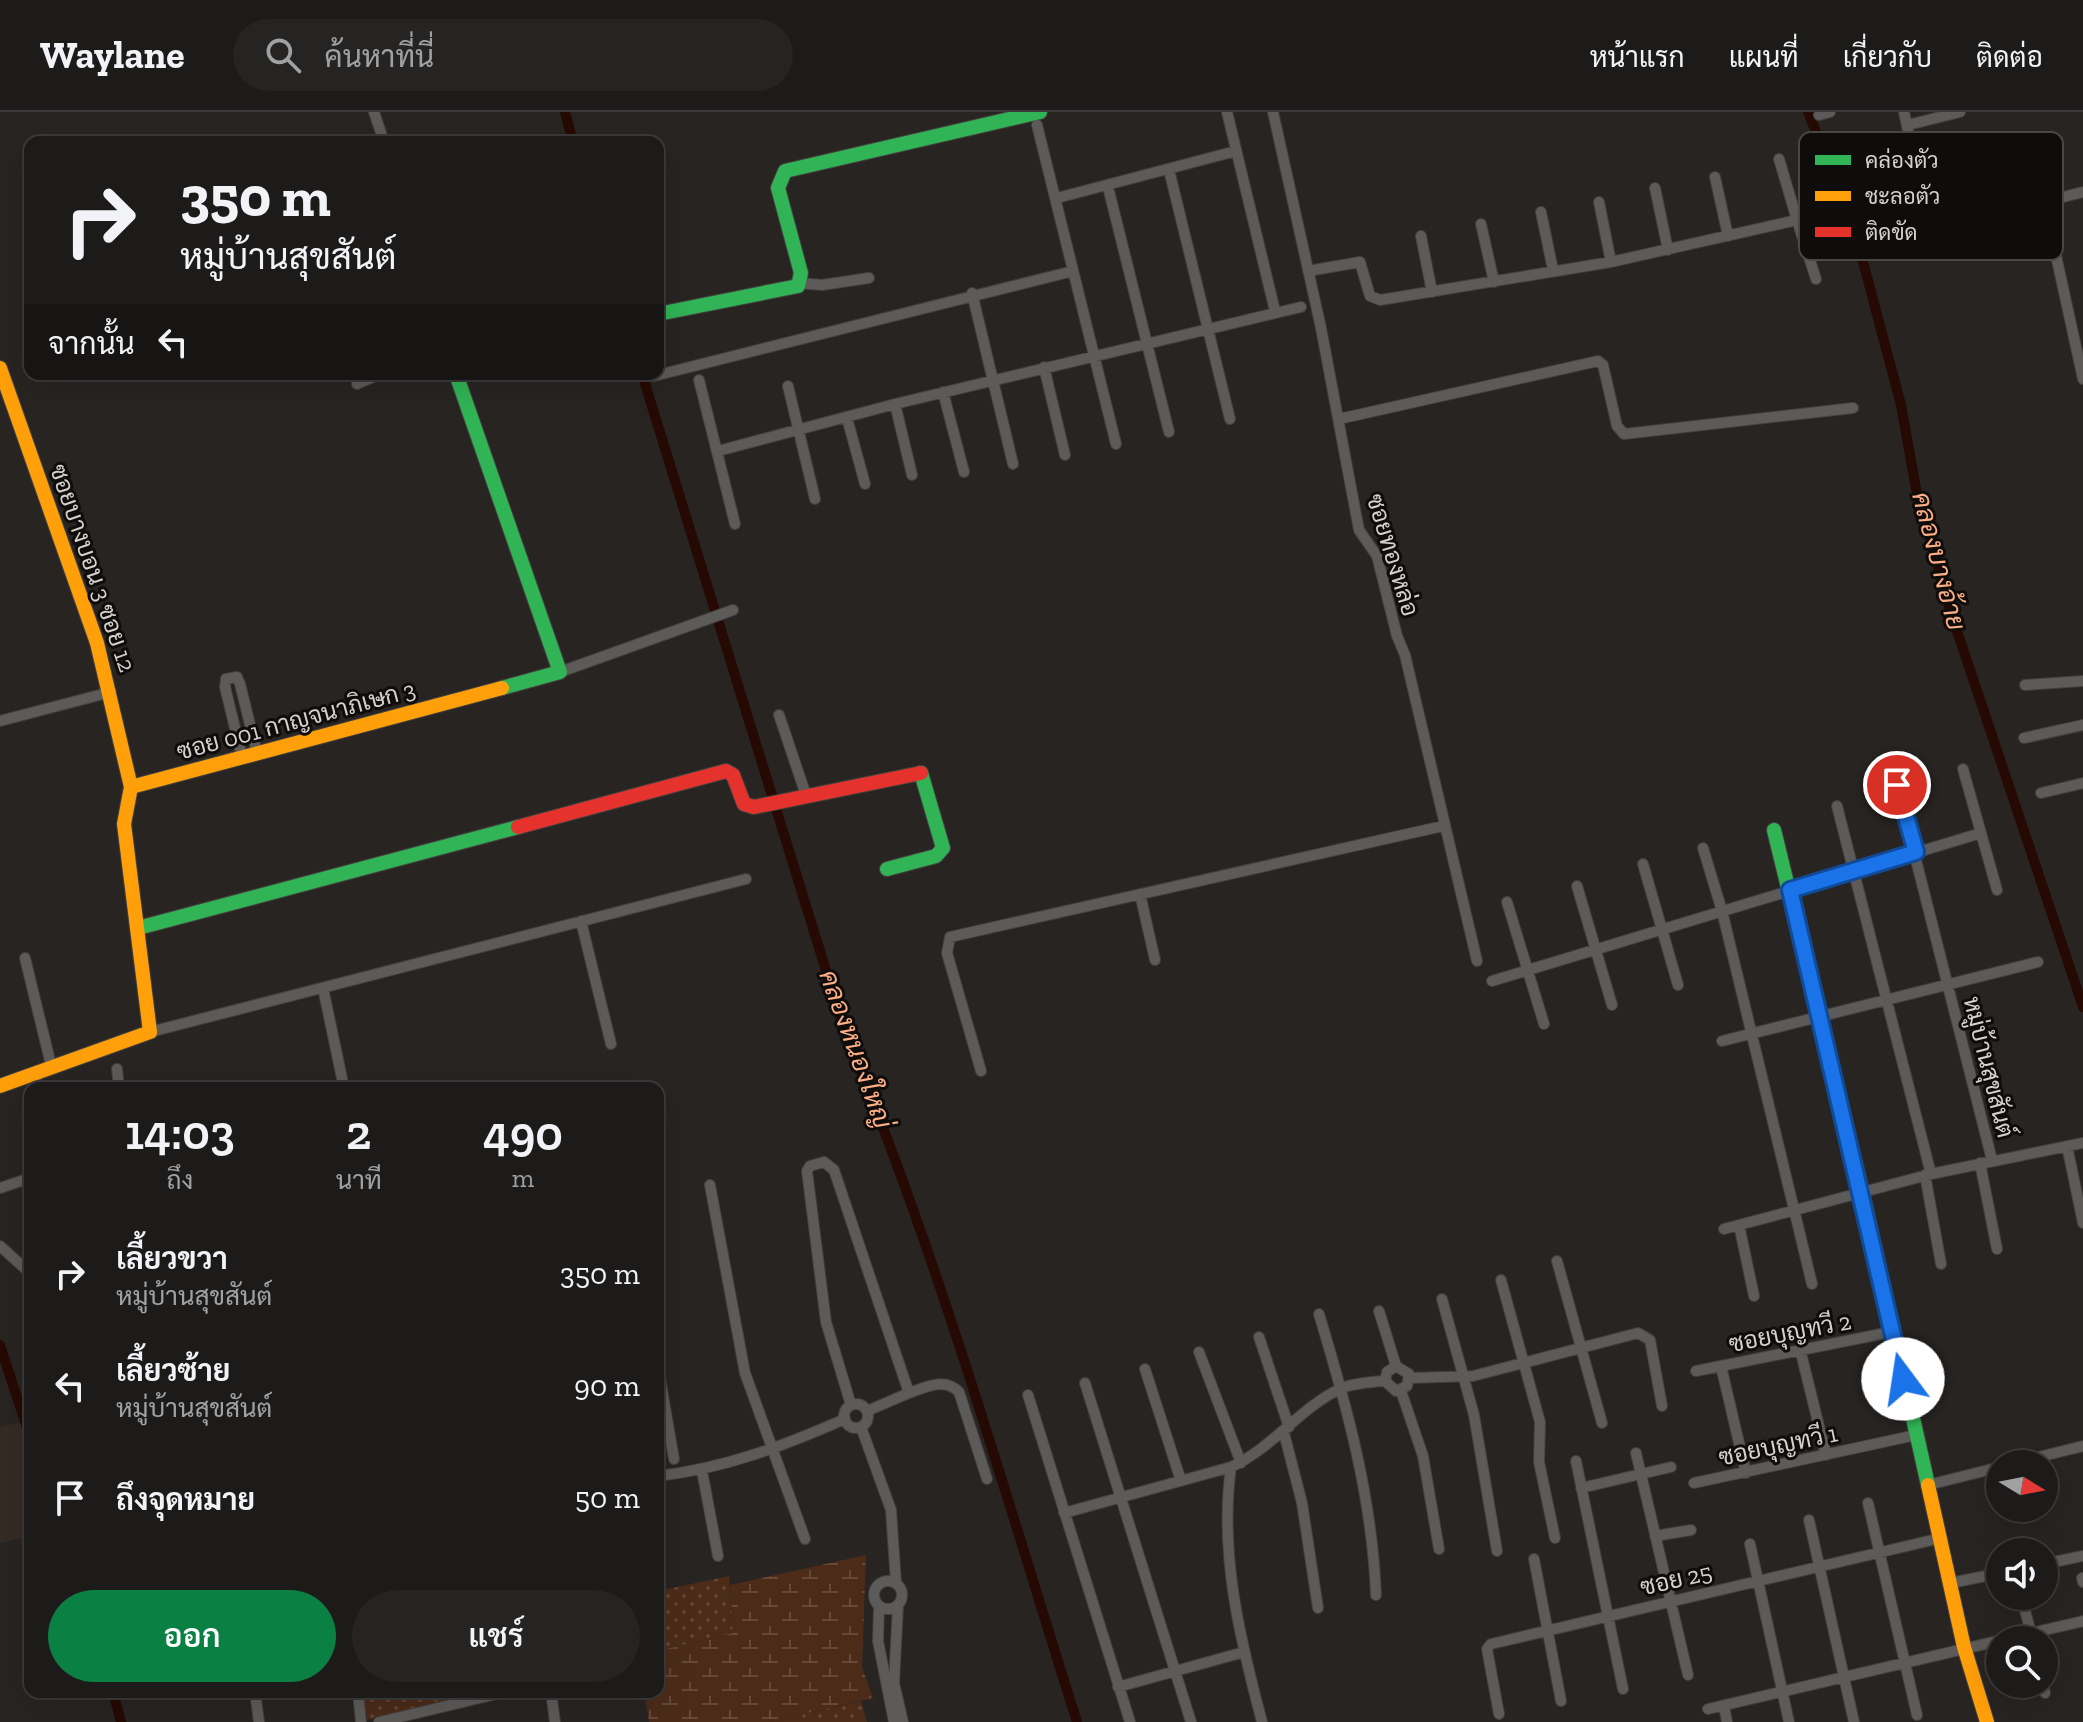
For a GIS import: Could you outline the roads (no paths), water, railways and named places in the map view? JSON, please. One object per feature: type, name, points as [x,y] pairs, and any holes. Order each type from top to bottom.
[{"type":"street","points":[[374,112],[382,136]]},
{"type":"street","points":[[1227,112],[1275,311]]},
{"type":"street","name":"ซอยทองหล่อ","points":[[1273,112],[1339,419],[1359,530],[1377,556],[1385,583],[1423,726],[1443,826],[1477,961]]},
{"type":"street","points":[[1904,112],[1909,132]]},
{"type":"street","points":[[1908,125],[1960,112]]},
{"type":"street","points":[[800,283],[801,273],[778,188],[785,171],[1039,119],[1116,444]]},
{"type":"street","points":[[1057,198],[1236,151]]},
{"type":"street","points":[[1779,159],[1799,226]]},
{"type":"street","points":[[1169,170],[1230,419]]},
{"type":"street","points":[[1715,177],[1728,236]]},
{"type":"street","points":[[1108,187],[1169,432]]},
{"type":"street","points":[[1655,188],[1668,250]]},
{"type":"street","points":[[2063,197],[2083,192]]},
{"type":"street","points":[[1599,202],[1611,262]]},
{"type":"street","points":[[1541,212],[1553,270]]},
{"type":"street","points":[[1308,271],[1360,262],[1373,300],[1611,262],[1797,220]]},
{"type":"street","points":[[1481,224],[1494,282]]},
{"type":"street","points":[[1421,236],[1432,292]]},
{"type":"street","points":[[1810,260],[1816,279]]},
{"type":"street","points":[[2057,260],[2083,379]]},
{"type":"street","points":[[664,373],[972,293],[1073,271]]},
{"type":"street","points":[[664,313],[793,288],[800,283],[822,285],[869,278]]},
{"type":"street","points":[[972,293],[1013,464]]},
{"type":"street","points":[[718,451],[994,379],[1301,307]]},
{"type":"street","points":[[1339,419],[1598,361],[1603,365],[1617,426],[1624,434],[1853,408]]},
{"type":"street","points":[[1044,367],[1065,455]]},
{"type":"street","name":"ซอยบางบอน 3 ซอย 12","points":[[0,368],[111,692],[131,787]]},
{"type":"street","points":[[357,384],[366,380]]},
{"type":"street","points":[[458,380],[560,672],[728,612]]},
{"type":"street","points":[[699,380],[735,524]]},
{"type":"street","points":[[788,386],[815,499]]},
{"type":"street","points":[[943,392],[964,472]]},
{"type":"street","points":[[895,404],[912,475]]},
{"type":"street","points":[[847,418],[865,484]]},
{"type":"street","name":"ซอย 001 กาญจนาภิเษก 3","points":[[131,787],[560,672]]},
{"type":"street","points":[[242,757],[225,687],[230,676],[237,677],[240,684],[257,753]]},
{"type":"street","points":[[2025,685],[2083,681]]},
{"type":"street","points":[[0,721],[111,692]]},
{"type":"street","points":[[779,715],[807,798]]},
{"type":"street","points":[[2024,738],[2083,725]]},
{"type":"street","points":[[1963,769],[1997,890]]},
{"type":"street","points":[[138,928],[721,771],[733,775],[746,806],[788,803],[914,772],[925,774],[943,848],[936,856],[887,869]]},
{"type":"street","points":[[2041,793],[2083,783]]},
{"type":"street","name":"หมู่บ้านสุขสันต์","points":[[1897,785],[1948,983],[1986,1162],[1997,1249]]},
{"type":"street","points":[[131,787],[124,824],[150,1032]]},
{"type":"street","points":[[1837,806],[1888,998],[1928,1175],[1941,1264]]},
{"type":"street","points":[[981,1071],[947,953],[950,937],[1443,826]]},
{"type":"street","points":[[1774,830],[1862,1191],[1891,1332],[1964,1647],[1987,1722]]},
{"type":"street","points":[[1492,981],[1981,833]]},
{"type":"street","points":[[1703,848],[1722,911],[1812,1284]]},
{"type":"street","points":[[1643,864],[1665,928],[1678,985]]},
{"type":"street","points":[[36,1082],[52,1069],[150,1032],[746,879]]},
{"type":"street","points":[[1577,886],[1612,1005]]},
{"type":"street","points":[[1140,894],[1155,960]]},
{"type":"street","points":[[1507,902],[1544,1024]]},
{"type":"street","points":[[581,921],[611,1044]]},
{"type":"street","points":[[25,958],[52,1069]]},
{"type":"street","name":"หมู่บ้านสุขสันต์","points":[[1722,1041],[2038,962]]},
{"type":"street","points":[[323,988],[343,1082]]},
{"type":"street","points":[[117,1069],[118,1082]]},
{"type":"street","points":[[0,1086],[24,1083]]},
{"type":"street","name":"หมู่บ้านสุขสันต์","points":[[1724,1229],[1928,1175],[2083,1143]]},
{"type":"street","points":[[2067,1146],[2083,1223]]},
{"type":"street","points":[[664,1475],[702,1471],[773,1450],[845,1419],[851,1405],[826,1322],[807,1171],[810,1166],[824,1162],[834,1170],[909,1393]]},
{"type":"street","points":[[0,1188],[24,1180]]},
{"type":"street","points":[[710,1185],[745,1373],[805,1539]]},
{"type":"street","points":[[1739,1225],[1754,1296]]},
{"type":"street","points":[[0,1246],[24,1268]]},
{"type":"street","points":[[1557,1261],[1602,1423]]},
{"type":"street","points":[[1501,1280],[1540,1422],[1539,1462],[1555,1538]]},
{"type":"street","points":[[1442,1299],[1474,1415],[1497,1551]]},
{"type":"street","points":[[1379,1311],[1396,1366],[1407,1371],[1410,1378]]},
{"type":"street","points":[[1319,1314],[1342,1389],[1368,1499],[1376,1595]]},
{"type":"street","name":"ซอยบุญทวี 2","points":[[1696,1371],[1891,1332]]},
{"type":"street","points":[[1410,1378],[1464,1377],[1526,1365],[1629,1333],[1649,1337],[1662,1406]]},
{"type":"street","points":[[1259,1337],[1287,1430],[1318,1608]]},
{"type":"street","points":[[1800,1349],[1826,1455]]},
{"type":"street","points":[[1199,1352],[1236,1465],[1226,1541],[1244,1652],[1262,1722]]},
{"type":"street","points":[[1396,1366],[1387,1372],[1385,1381],[1389,1388],[1401,1391]]},
{"type":"street","points":[[1721,1366],[1746,1473]]},
{"type":"street","points":[[1145,1369],[1181,1481]]},
{"type":"street","points":[[1401,1391],[1410,1378]]},
{"type":"street","points":[[1064,1513],[1236,1465],[1342,1389],[1385,1381]]},
{"type":"street","points":[[867,1411],[939,1383],[954,1386],[959,1392],[987,1479]]},
{"type":"street","points":[[1085,1383],[1191,1722]]},
{"type":"street","points":[[1401,1391],[1423,1456],[1439,1549]]},
{"type":"street","points":[[1028,1395],[1130,1722]]},
{"type":"street","points":[[664,1402],[674,1459]]},
{"type":"street","points":[[851,1405],[858,1404],[867,1411]]},
{"type":"street","points":[[845,1419],[853,1427],[861,1427],[867,1421],[867,1411]]},
{"type":"street","points":[[861,1427],[891,1510],[896,1583],[902,1594],[898,1605],[892,1696],[894,1722]]},
{"type":"street","name":"ซอยบุญทวี 1","points":[[1694,1483],[1916,1435]]},
{"type":"street","points":[[2058,1452],[2083,1446]]},
{"type":"street","points":[[1636,1453],[1688,1675]]},
{"type":"street","points":[[1576,1461],[1623,1689]]},
{"type":"street","points":[[1581,1488],[1671,1467]]},
{"type":"street","points":[[1928,1485],[1986,1470]]},
{"type":"street","points":[[702,1471],[718,1556]]},
{"type":"street","points":[[1868,1503],[1917,1715]]},
{"type":"street","points":[[1809,1520],[1817,1568],[1854,1722]]},
{"type":"street","points":[[1655,1536],[1691,1530]]},
{"type":"street","name":"ซอย 25","points":[[1499,1714],[1487,1647],[1548,1629],[1941,1538]]},
{"type":"street","points":[[1750,1544],[1789,1722]]},
{"type":"street","points":[[2058,1561],[2083,1556]]},
{"type":"street","points":[[1534,1559],[1561,1701]]},
{"type":"street","points":[[1951,1583],[1986,1576]]},
{"type":"street","points":[[896,1583],[878,1585],[874,1597],[879,1606],[878,1641],[892,1696],[903,1722]]},
{"type":"street","points":[[879,1606],[887,1609],[898,1605]]},
{"type":"street","points":[[2058,1628],[2083,1621]]},
{"type":"street","points":[[1708,1709],[1906,1665],[1986,1643]]},
{"type":"street","points":[[1118,1687],[1244,1652]]},
{"type":"street","points":[[256,1698],[259,1722]]},
{"type":"street","points":[[359,1698],[361,1722]]},
{"type":"street","points":[[379,1722],[480,1698]]},
{"type":"street","points":[[552,1698],[555,1722]]},
{"type":"street","points":[[1724,1706],[1727,1722]]},
{"type":"waterway","name":"คลองหนองใหญ่","points":[[565,112],[571,136]]},
{"type":"waterway","name":"คลองบางอ้าย","points":[[1808,112],[1816,132]]},
{"type":"waterway","name":"คลองบางอ้าย","points":[[1863,260],[1901,405],[1916,489],[1950,610],[2083,1007]]},
{"type":"waterway","name":"คลองหนองใหญ่","points":[[644,380],[845,1032],[879,1116],[940,1287],[1077,1722]]},
{"type":"waterway","points":[[0,1345],[24,1419]]},
{"type":"waterway","points":[[115,1698],[121,1722]]}]
